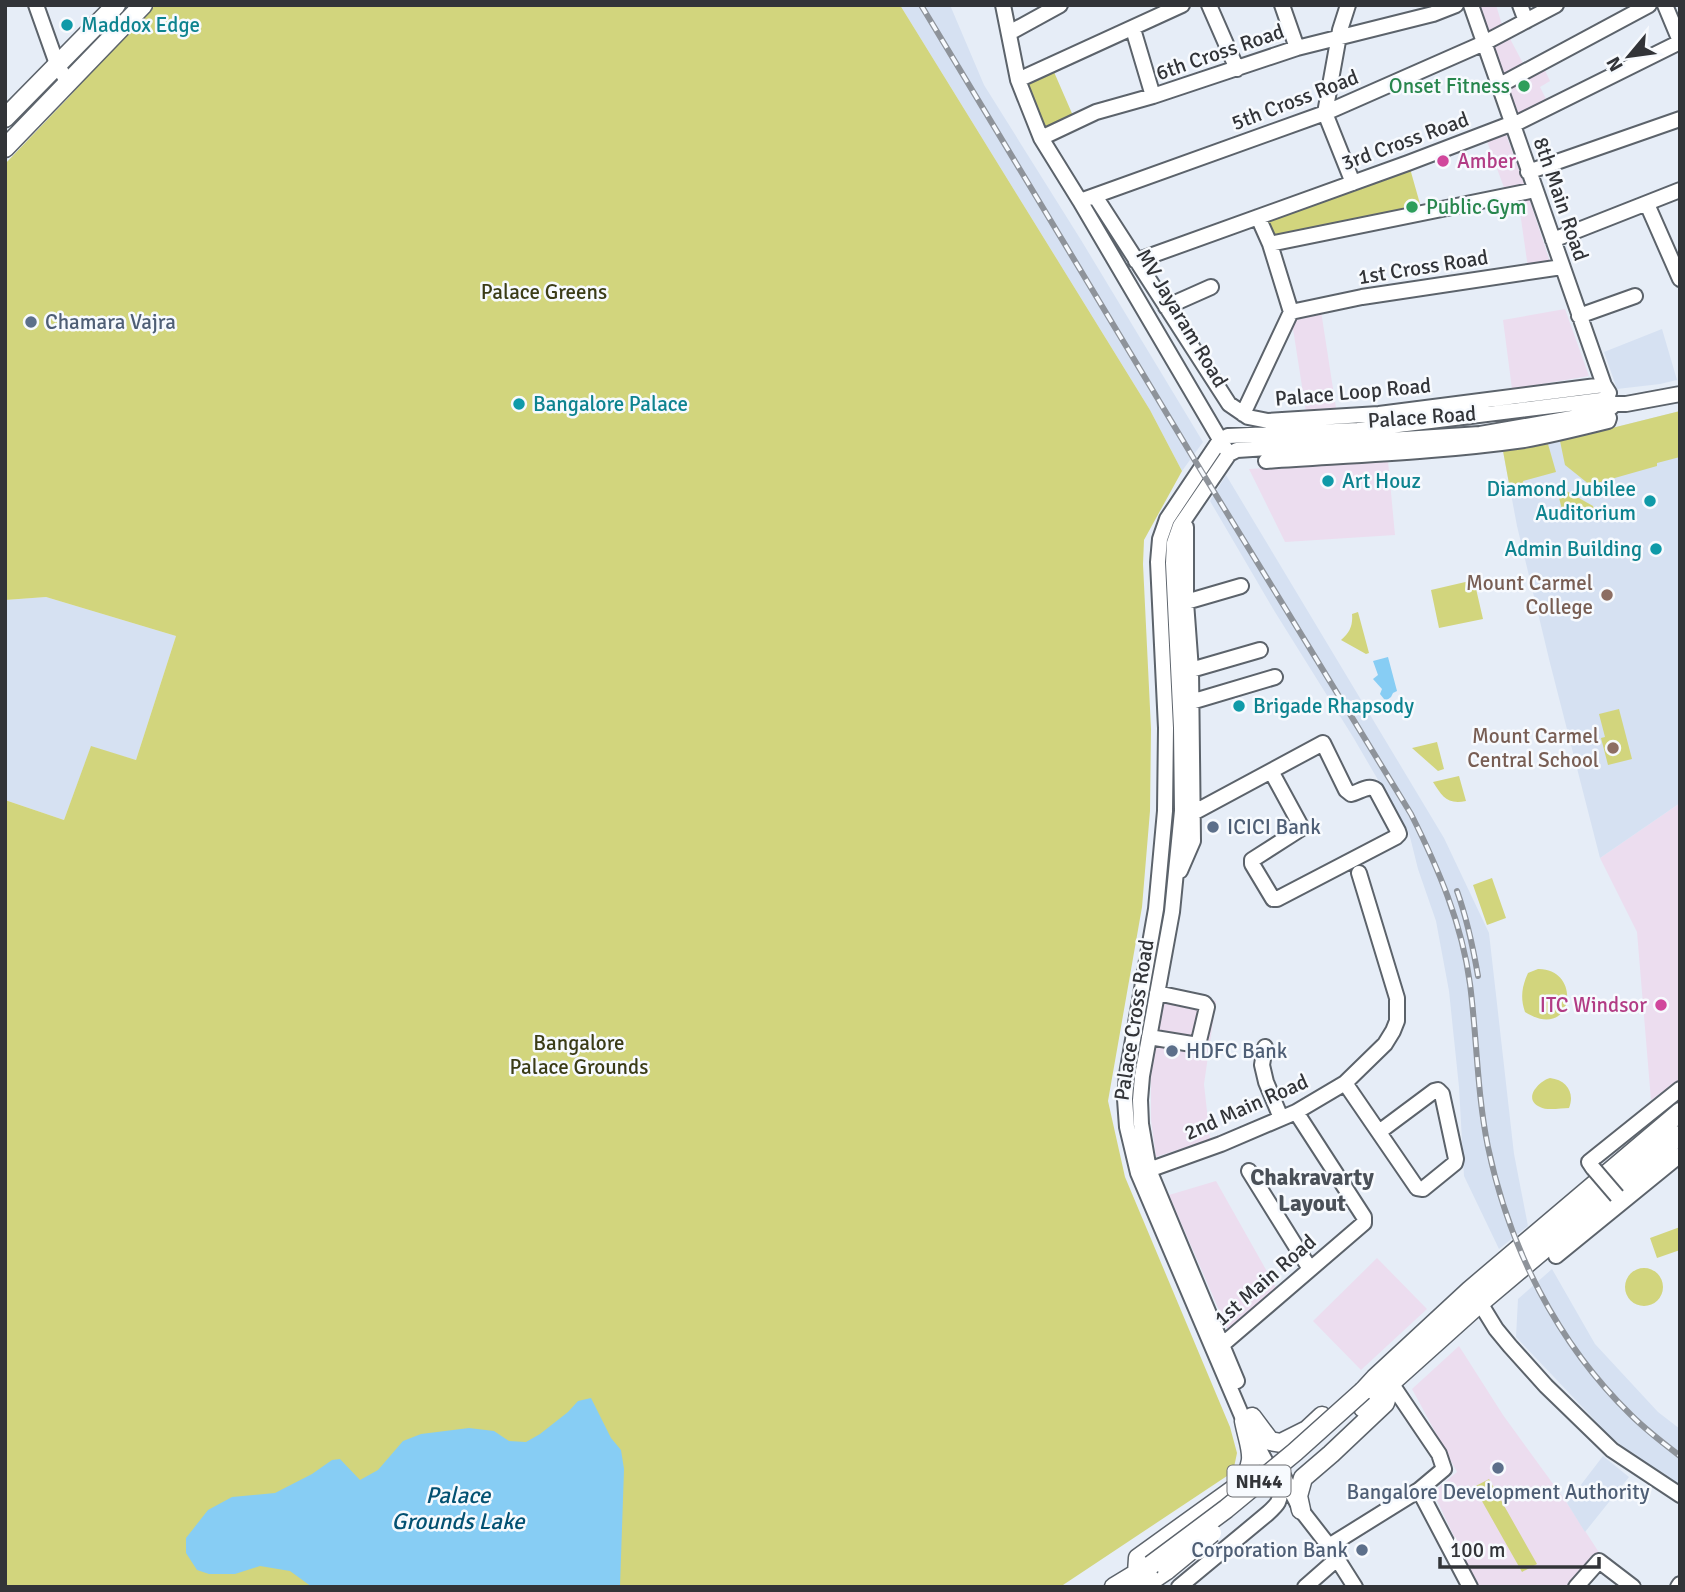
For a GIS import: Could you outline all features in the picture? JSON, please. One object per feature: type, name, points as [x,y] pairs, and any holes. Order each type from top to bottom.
[{"type":"main road","points":[[5,118],[116,5]]},
{"type":"main road","points":[[5,148],[144,5]]},
{"type":"main road","name":"NH44","points":[[1114,1587],[1151,1576],[1295,1451],[1480,1303],[1611,1190],[1680,1112]]},
{"type":"main road","name":"NH44","points":[[1373,1390],[1436,1321],[1680,1135]]},
{"type":"main road","points":[[1151,1576],[1138,1558],[1238,1486],[1357,1386],[1373,1390],[1385,1403],[1303,1478],[1298,1496],[1301,1510]]},
{"type":"main road","points":[[1248,1419],[1270,1441],[1281,1443],[1307,1430]]},
{"type":"main road","points":[[1238,1486],[1250,1469],[1252,1459],[1248,1419]]},
{"type":"street","points":[[36,5],[57,64],[68,83]]},
{"type":"street","name":"MV Jayaram Road","points":[[1003,5],[1018,80],[1041,138],[1233,452]]},
{"type":"street","points":[[1018,80],[1182,5]]},
{"type":"street","points":[[1209,5],[1237,69]]},
{"type":"street","points":[[1282,5],[1297,48]]},
{"type":"street","points":[[1348,5],[1340,30],[1325,113],[1353,183]]},
{"type":"street","name":"6th Cross Road","points":[[1041,138],[1096,111],[1153,96],[1297,48],[1432,9],[1457,5]]},
{"type":"street","name":"8th Main Road","points":[[1471,5],[1579,316],[1604,385],[1615,404]]},
{"type":"street","points":[[1520,5],[1526,21]]},
{"type":"street","name":"5th Cross Road","points":[[1083,206],[1095,196],[1325,113],[1484,43],[1556,5]]},
{"type":"street","points":[[1500,85],[1649,5]]},
{"type":"street","points":[[1665,5],[1680,41]]},
{"type":"street","points":[[1009,33],[1057,6]]},
{"type":"street","points":[[1133,29],[1153,96]]},
{"type":"street","name":"3rd Cross Road","points":[[1136,261],[1513,125],[1680,41]]},
{"type":"street","points":[[1528,172],[1679,121]]},
{"type":"street","points":[[1270,244],[1535,190]]},
{"type":"street","points":[[1553,240],[1680,190]]},
{"type":"street","points":[[1095,196],[1229,404],[1243,414],[1292,312],[1270,244],[1258,217]]},
{"type":"street","points":[[1647,204],[1680,279]]},
{"type":"street","name":"1st Cross Road","points":[[1292,312],[1362,298],[1562,267]]},
{"type":"street","points":[[1166,307],[1211,287]]},
{"type":"street","points":[[1579,316],[1635,296]]},
{"type":"street","name":"Palace Loop Road","points":[[1243,414],[1268,421],[1380,414],[1604,385]]},
{"type":"street","name":"Palace Road","points":[[1224,438],[1358,430],[1601,400],[1626,404],[1680,394]]},
{"type":"street","points":[[1266,461],[1436,449],[1525,439],[1608,421],[1615,404]]},
{"type":"street","name":"Palace Road","points":[[1233,452],[1480,434],[1606,412],[1615,404]]},
{"type":"street","name":"Palace Cross Road","points":[[1179,1587],[1276,1505],[1281,1495],[1269,1461],[1248,1419],[1143,1171],[1127,1127],[1125,1099],[1156,909],[1165,811],[1166,728],[1158,562],[1160,539],[1167,519],[1224,438]]},
{"type":"street","name":"Palace Cross Road","points":[[1233,452],[1181,526],[1174,542],[1182,811],[1172,912],[1142,1076],[1140,1124],[1143,1171],[1222,1345],[1248,1419]]},
{"type":"street","points":[[1187,490],[1196,504]]},
{"type":"street","points":[[1175,881],[1193,841],[1186,527]]},
{"type":"street","points":[[1186,602],[1241,586]]},
{"type":"street","points":[[1191,670],[1260,650]]},
{"type":"street","points":[[1191,702],[1275,677]]},
{"type":"street","points":[[1193,813],[1271,771],[1323,743],[1349,793],[1354,794],[1371,787],[1376,790],[1399,834],[1273,899],[1252,860],[1302,828],[1271,771]]},
{"type":"street","name":"2nd Main Road","points":[[1143,1171],[1221,1144],[1296,1112],[1345,1083],[1385,1044],[1397,1021],[1398,998],[1359,873]]},
{"type":"street","points":[[1156,909],[1172,912]]},
{"type":"street","points":[[1149,1037],[1198,1045],[1207,1007],[1204,1003],[1157,993]]},
{"type":"street","points":[[1265,1047],[1262,1065],[1281,1118]]},
{"type":"street","points":[[1345,1083],[1417,1188],[1423,1189],[1455,1163],[1440,1091],[1434,1091],[1379,1132]]},
{"type":"street","points":[[1611,1190],[1588,1162],[1680,1089]]},
{"type":"street","name":"1st Main Road","points":[[1222,1345],[1363,1224],[1364,1220],[1296,1112]]},
{"type":"street","points":[[1556,1256],[1611,1190],[1680,1155]]},
{"type":"street","points":[[1249,1171],[1310,1269]]},
{"type":"street","points":[[1480,1303],[1510,1346],[1546,1386],[1612,1450],[1680,1495]]},
{"type":"street","points":[[1305,1587],[1334,1552],[1444,1469],[1439,1454],[1373,1390]]},
{"type":"street","name":"Palace Cross Road","points":[[1269,1461],[1301,1510],[1334,1552],[1355,1587]]},
{"type":"street","points":[[1419,1490],[1470,1587]]},
{"type":"street","points":[[1576,1587],[1599,1561],[1633,1587]]},
{"type":"shaded area","points":[[900,5],[950,5],[984,85],[1203,442],[1182,471],[1150,410]]},
{"type":"shaded area","points":[[1480,5],[1496,5],[1504,31],[1491,37]]},
{"type":"shaded area","points":[[1507,33],[1526,69],[1506,80],[1491,41]]},
{"type":"shaded area","points":[[1542,64],[1550,81],[1540,87],[1549,105],[1520,120],[1507,83]]},
{"type":"shaded area","points":[[1504,129],[1526,189],[1506,193],[1485,136]]},
{"type":"shaded area","points":[[1528,195],[1551,265],[1528,268],[1518,198]]},
{"type":"shaded area","points":[[1565,309],[1589,376],[1512,389],[1503,320]]},
{"type":"shaded area","points":[[1321,311],[1336,408],[1306,412],[1291,316]]},
{"type":"shaded area","points":[[1662,329],[1677,380],[1617,389],[1604,352]]},
{"type":"shaded area","name":"Mount Carmel College","points":[[1680,411],[1680,803],[1600,858],[1517,526],[1503,451],[1548,444]]},
{"type":"shaded area","points":[[1388,461],[1395,535],[1285,542],[1249,469]]},
{"type":"shaded area","points":[[1226,475],[1444,838],[1489,933],[1514,1154],[1528,1226],[1499,1249],[1464,1176],[1459,1087],[1449,991],[1436,921],[1409,833],[1210,501]]},
{"type":"shaded area","points":[[46,597],[176,636],[136,760],[91,747],[64,820],[5,800],[5,600]]},
{"type":"shaded area","name":"ITC Windsor","points":[[1680,803],[1680,1079],[1651,1100],[1637,932],[1600,858]]},
{"type":"shaded area","points":[[1165,989],[1216,1001],[1204,1084],[1210,1139],[1156,1157],[1151,1120],[1151,1075]]},
{"type":"shaded area","points":[[1216,1181],[1278,1291],[1229,1333],[1169,1195]]},
{"type":"shaded area","points":[[1377,1258],[1427,1309],[1361,1370],[1313,1321]]},
{"type":"shaded area","points":[[1552,1269],[1595,1344],[1658,1412],[1680,1429],[1680,1488],[1646,1466],[1609,1435],[1516,1337],[1518,1299]]},
{"type":"shaded area","name":"Bangalore Development Authority","points":[[1459,1346],[1503,1415],[1567,1503],[1600,1554],[1567,1587],[1478,1587],[1433,1492],[1457,1472],[1412,1389]]},
{"type":"shaded area","points":[[1603,1456],[1629,1477],[1585,1532],[1567,1503]]},
{"type":"green space","name":"Bangalore Palace Grounds","points":[[156,5],[900,5],[1150,410],[1182,471],[1144,540],[1151,729],[1150,811],[1142,907],[1108,1101],[1125,1177],[1230,1427],[1237,1453],[1233,1472],[1060,1587],[5,1587],[5,800],[64,820],[91,746],[136,760],[176,636],[46,597],[5,600],[5,164],[141,17]]},
{"type":"green space","points":[[1054,72],[1074,118],[1044,130],[1025,84]]},
{"type":"green space","points":[[1409,165],[1422,211],[1271,242],[1261,218]]},
{"type":"green space","points":[[1680,411],[1680,457],[1590,485],[1565,465],[1560,441]]},
{"type":"green space","points":[[1548,444],[1556,472],[1523,481],[1524,486],[1510,489],[1503,451]]},
{"type":"green space","points":[[1563,489],[1593,506],[1595,513],[1565,521],[1557,490]]},
{"type":"green space","points":[[1474,580],[1483,619],[1439,628],[1431,590]]},
{"type":"green space","points":[[1358,612],[1369,653],[1366,654],[1341,640],[1350,628],[1352,614]]},
{"type":"green space","points":[[1619,709],[1632,759],[1608,765],[1601,738],[1605,737],[1599,714]]},
{"type":"green space","points":[[1437,742],[1444,769],[1438,771],[1412,748]]},
{"type":"green space","points":[[1459,776],[1466,801],[1454,802],[1446,798],[1433,782]]},
{"type":"green space","points":[[1492,878],[1506,918],[1487,925],[1473,885]]},
{"type":"green space","points":[[1538,969],[1552,972],[1562,980],[1567,990],[1567,1002],[1563,1012],[1554,1018],[1541,1019],[1525,1012],[1523,1007],[1524,983],[1528,973]]},
{"type":"green space","points":[[1550,1078],[1561,1081],[1568,1088],[1571,1097],[1569,1108],[1546,1109],[1532,1100],[1534,1091]]},
{"type":"green space","points":[[1680,1227],[1680,1250],[1657,1258],[1650,1238]]},
{"type":"green space","points":[[1644,1268],[1657,1274],[1663,1287],[1657,1300],[1644,1306],[1631,1300],[1625,1287],[1631,1274]]},
{"type":"green space","points":[[1489,1479],[1537,1564],[1522,1572],[1474,1487]]},
{"type":"water","points":[[1388,657],[1397,691],[1387,700],[1380,694],[1382,689],[1373,679],[1378,675],[1373,661]]},
{"type":"water","name":"Palace Grounds Lake","points":[[591,1398],[611,1438],[621,1450],[624,1469],[620,1587],[312,1587],[290,1571],[260,1566],[235,1574],[209,1574],[197,1570],[186,1553],[186,1538],[208,1510],[232,1497],[275,1493],[332,1460],[340,1459],[360,1480],[378,1470],[403,1441],[421,1434],[469,1428],[494,1431],[509,1441],[526,1442],[568,1412],[578,1401]]},
{"type":"railway","points":[[921,5],[1411,814],[1439,875],[1461,939],[1470,984],[1488,1147],[1497,1184],[1523,1257],[1540,1292],[1580,1357],[1631,1415],[1680,1456]]},
{"type":"railway","points":[[1457,891],[1478,976]]},
{"type":"place","name":"Maddox Edge","points":[[67,25]]},
{"type":"place","name":"Onset Fitness","points":[[1524,86]]},
{"type":"place","name":"Amber","points":[[1443,161]]},
{"type":"place","name":"Public Gym","points":[[1412,207]]},
{"type":"place","name":"Chamara Vajra","points":[[31,322]]},
{"type":"place","name":"Bangalore Palace","points":[[519,404]]},
{"type":"place","name":"Art Houz","points":[[1328,481]]},
{"type":"place","name":"Diamond Jubilee Auditorium","points":[[1650,501]]},
{"type":"place","name":"Admin Building","points":[[1656,549]]},
{"type":"place","name":"Mount Carmel College","points":[[1607,595]]},
{"type":"place","name":"Brigade Rhapsody","points":[[1239,706]]},
{"type":"place","name":"Mount Carmel Central School","points":[[1613,748]]},
{"type":"place","name":"ICICI Bank","points":[[1213,827]]},
{"type":"place","name":"ITC Windsor","points":[[1661,1005]]},
{"type":"place","name":"HDFC Bank","points":[[1172,1051]]},
{"type":"place","name":"Bangalore Development Authority","points":[[1498,1468]]},
{"type":"place","name":"Corporation Bank","points":[[1362,1550]]},
{"type":"district","name":"Chakravarty Layout","points":[[1312,1190]]},
{"type":"park label","name":"Palace Greens","points":[[544,292]]}]
